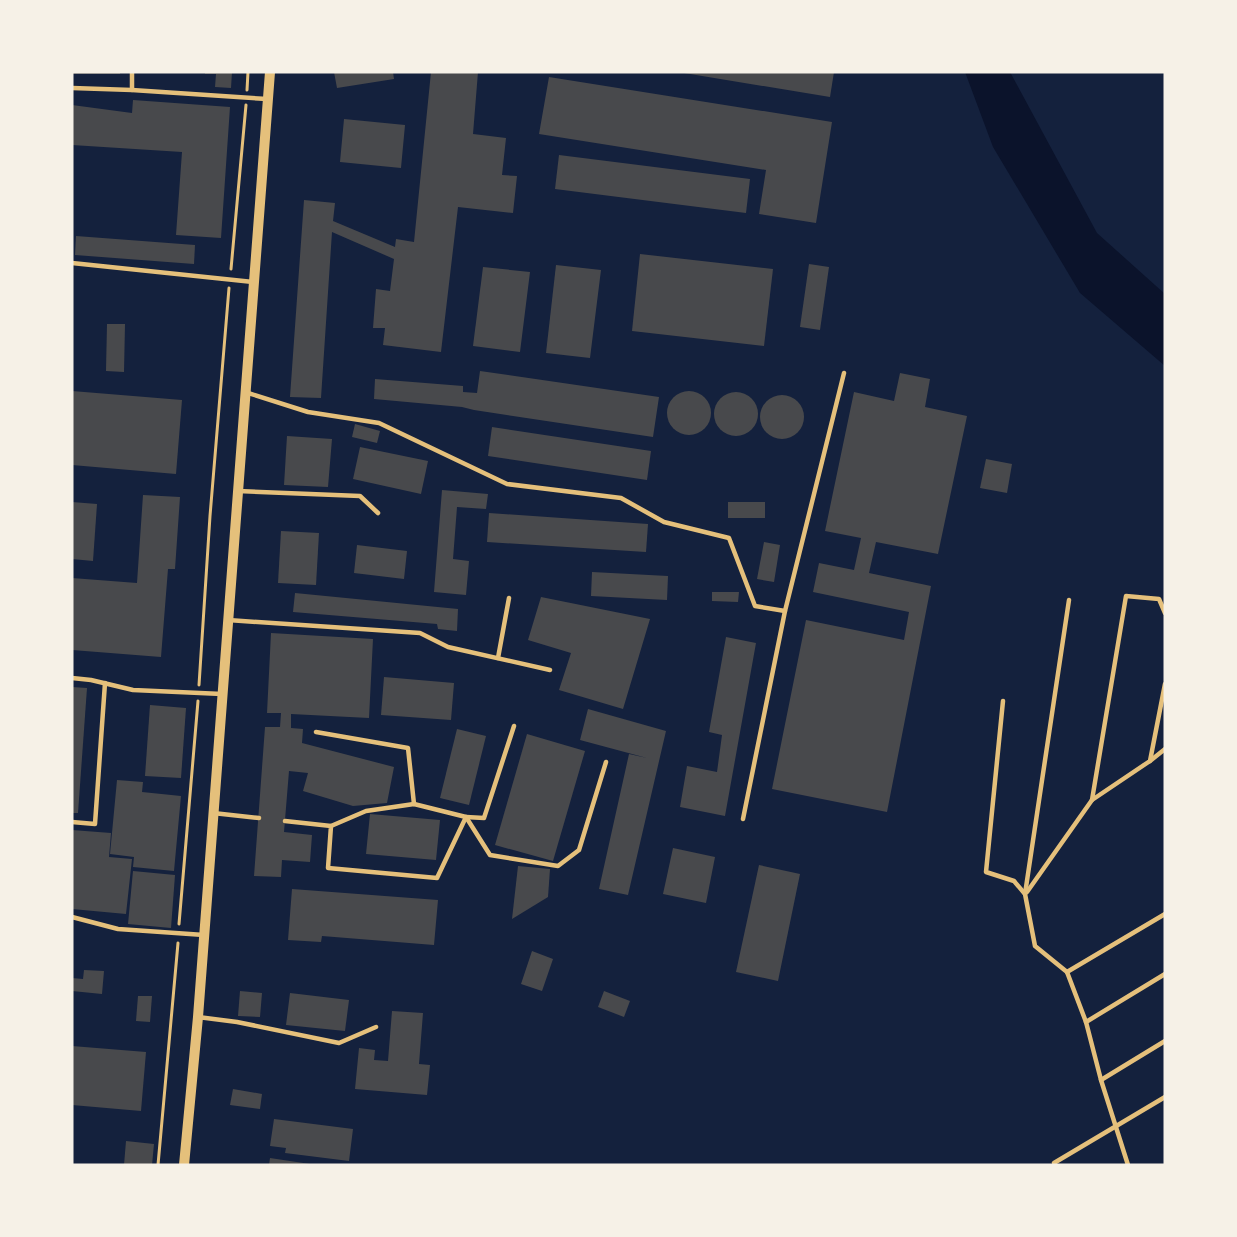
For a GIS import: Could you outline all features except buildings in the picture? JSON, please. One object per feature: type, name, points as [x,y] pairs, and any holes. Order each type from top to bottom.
[{"type":"street","points":[[184,1165],[198,1017],[270,72]]},
{"type":"lane","points":[[132,72],[132,90]]},
{"type":"lane","points":[[72,88],[267,99]]},
{"type":"lane","points":[[72,263],[254,282]]},
{"type":"lane","points":[[743,819],[785,611],[844,373]]},
{"type":"lane","points":[[245,392],[308,412],[379,423],[507,484],[621,498],[664,522],[729,538],[755,606],[785,611]]},
{"type":"lane","points":[[238,491],[360,496],[378,513]]},
{"type":"lane","points":[[1092,800],[1126,596],[1159,599],[1165,614]]},
{"type":"lane","points":[[498,658],[509,598]]},
{"type":"lane","points":[[1069,600],[1025,894],[1035,946],[1067,972],[1086,1022],[1101,1080],[1128,1165]]},
{"type":"lane","points":[[228,620],[420,633],[448,647],[550,670]]},
{"type":"lane","points":[[72,678],[133,690],[222,694]]},
{"type":"lane","points":[[72,822],[95,824],[105,683]]},
{"type":"lane","points":[[1150,761],[1165,684]]},
{"type":"lane","points":[[1003,701],[986,872],[1014,881],[1025,894]]},
{"type":"lane","points":[[285,821],[331,826],[366,811],[414,804],[466,817],[484,818],[514,726]]},
{"type":"lane","points":[[316,732],[408,748],[414,804]]},
{"type":"lane","points":[[1025,894],[1092,800],[1150,761],[1165,748]]},
{"type":"lane","points":[[466,817],[490,855],[558,866],[579,850],[606,762]]},
{"type":"lane","points":[[213,813],[259,818]]},
{"type":"lane","points":[[331,826],[328,868],[437,878],[466,817]]},
{"type":"lane","points":[[1067,972],[1165,914]]},
{"type":"lane","points":[[72,917],[118,929],[204,935]]},
{"type":"lane","points":[[1086,1022],[1165,974]]},
{"type":"lane","points":[[198,1017],[237,1022],[339,1043],[376,1028]]},
{"type":"lane","points":[[1101,1080],[1165,1041]]},
{"type":"lane","points":[[1054,1163],[1165,1097]]},
{"type":"path","points":[[158,1165],[199,693],[212,482],[248,72]]},
{"type":"water","points":[[965,72],[1010,72],[1097,233],[1165,294],[1165,366],[1080,293],[993,147]]}]
